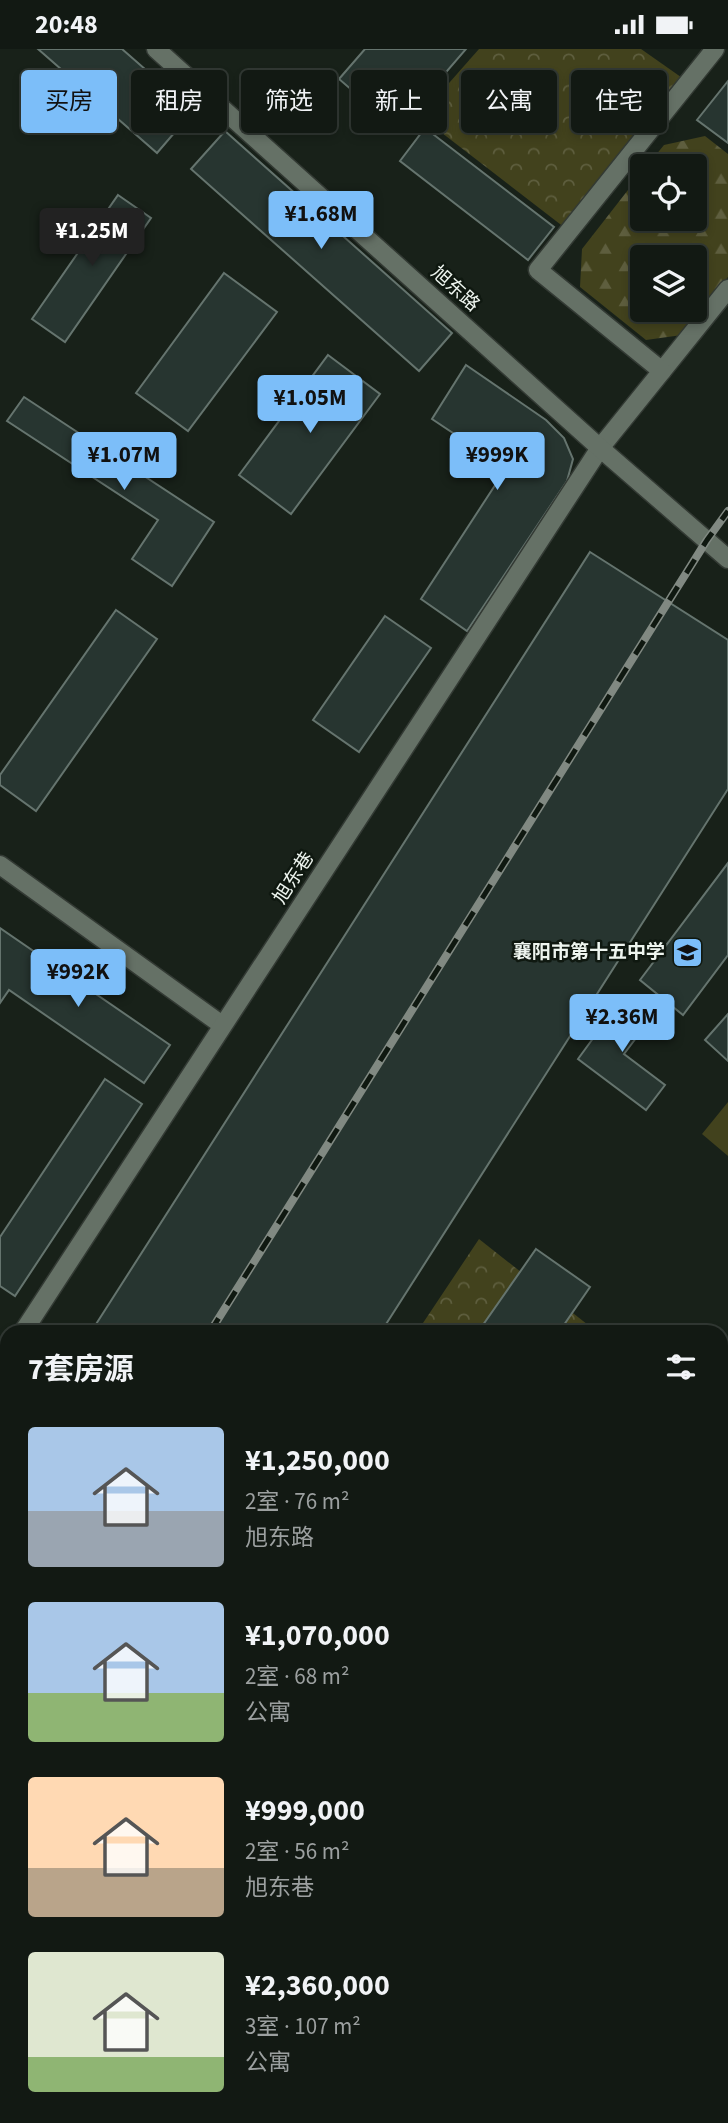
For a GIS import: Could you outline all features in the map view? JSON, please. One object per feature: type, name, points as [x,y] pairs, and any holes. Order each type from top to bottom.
[{"type":"street","name":"旭东路","points":[[156,49],[600,448],[728,559]]},
{"type":"street","points":[[662,371],[538,270],[715,49]]},
{"type":"street","name":"旭东巷","points":[[28,1325],[600,448],[728,289]]},
{"type":"street","points":[[0,865],[222,1025]]},
{"type":"green space","points":[[479,49],[641,49],[688,82],[667,108],[667,70],[571,70],[571,133],[647,133],[569,231],[442,133],[447,133],[447,85]]},
{"type":"green space","points":[[705,136],[728,154],[728,277],[707,303],[707,245],[630,245],[630,322],[692,322],[682,335],[646,340],[580,287],[582,249],[630,187],[630,231],[707,231],[707,154],[657,154],[664,145]]},
{"type":"green space","points":[[728,1102],[728,1156],[702,1134]]},
{"type":"green space","points":[[479,1239],[588,1325],[422,1325]]},
{"type":"building","points":[[38,49],[122,49],[146,70],[131,70],[131,130],[117,118],[117,70],[62,70]]},
{"type":"building","points":[[365,49],[466,49],[447,71],[351,70],[351,89],[339,79]]},
{"type":"building","points":[[728,81],[728,143],[697,120]]},
{"type":"building","points":[[134,133],[174,133],[157,153]]},
{"type":"building","points":[[223,133],[227,133],[452,333],[419,371],[191,169]]},
{"type":"building","points":[[421,133],[432,133],[554,227],[528,260],[400,161]]},
{"type":"building","points":[[118,195],[151,218],[65,342],[32,319]]},
{"type":"building","points":[[224,273],[277,312],[188,431],[136,393]]},
{"type":"building","points":[[328,355],[380,394],[291,514],[239,475]]},
{"type":"building","points":[[466,365],[546,420],[564,438],[573,459],[567,481],[467,631],[421,599],[516,453],[502,443],[492,459],[432,419]]},
{"type":"building","points":[[24,397],[214,522],[172,586],[132,559],[158,520],[7,421]]},
{"type":"building","points":[[590,552],[728,640],[728,789],[385,1325],[95,1325]]},
{"type":"building","points":[[116,610],[157,639],[36,811],[0,785],[0,775]]},
{"type":"building","points":[[385,616],[431,648],[359,752],[313,720]]},
{"type":"building","points":[[728,863],[728,955],[683,1015],[640,980]]},
{"type":"building","points":[[0,928],[170,1045],[144,1083],[9,990],[0,1003]]},
{"type":"building","points":[[624,996],[652,1017],[624,1054],[665,1085],[646,1110],[578,1059]]},
{"type":"building","points":[[728,1014],[728,1061],[705,1040]]},
{"type":"building","points":[[105,1079],[142,1104],[15,1296],[0,1286],[0,1237]]},
{"type":"building","points":[[536,1249],[590,1287],[564,1325],[483,1325]]},
{"type":"railway","points":[[214,1325],[707,540],[728,511]]},
{"type":"place","name":"襄阳市第十五中学","points":[[688,952]]}]
